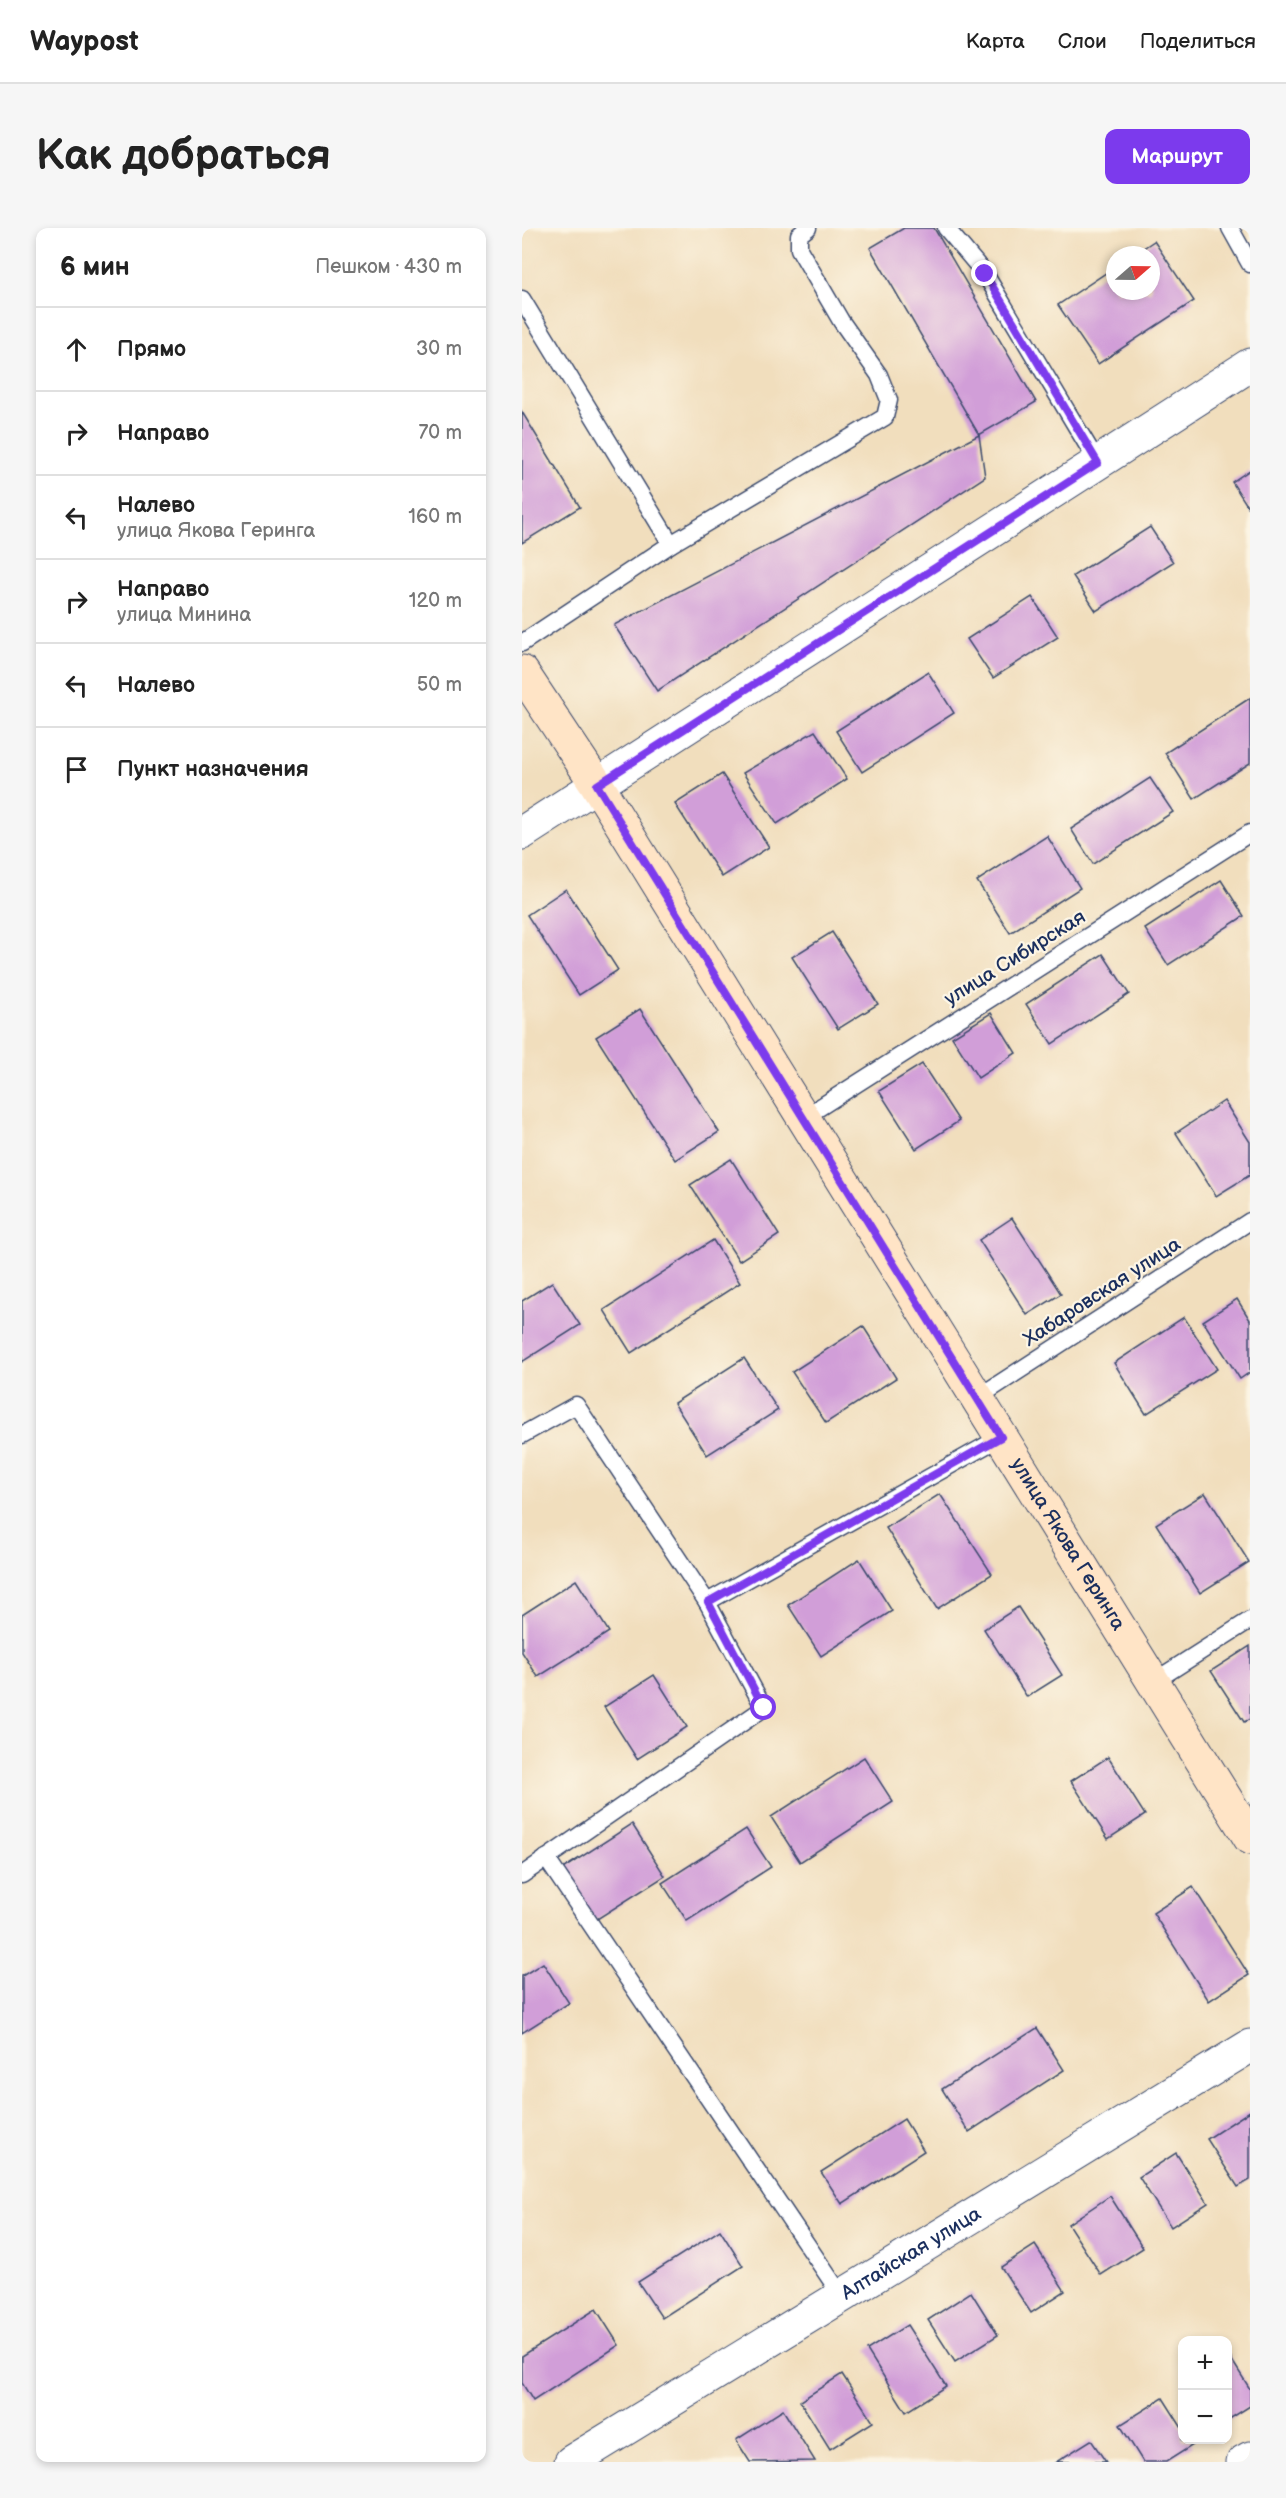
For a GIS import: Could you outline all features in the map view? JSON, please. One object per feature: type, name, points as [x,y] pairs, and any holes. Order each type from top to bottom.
[{"type":"street","points":[[522,833],[1250,364]]},
{"type":"street","name":"улица Якова Геринга","points":[[522,672],[597,785],[1250,1838]]},
{"type":"street","name":"Алтайская улица","points":[[571,2462],[1250,2046]]},
{"type":"street","points":[[1243,2462],[1250,2458]]},
{"type":"lane","points":[[522,643],[671,544],[885,417],[889,409],[889,400],[879,375],[841,321],[799,249],[799,235],[808,228]]},
{"type":"lane","points":[[946,228],[985,274],[1098,463]]},
{"type":"lane","points":[[1230,228],[1250,264]]},
{"type":"lane","points":[[522,299],[671,544]]},
{"type":"lane","name":"улица Сибирская","points":[[803,1118],[1250,833]]},
{"type":"lane","name":"Хабаровская улица","points":[[977,1398],[1250,1221]]},
{"type":"lane","points":[[522,1435],[576,1405],[708,1602],[764,1708],[522,1875]]},
{"type":"lane","points":[[708,1602],[1001,1437]]},
{"type":"lane","points":[[1153,1682],[1250,1620]]},
{"type":"lane","points":[[546,1858],[841,2295]]},
{"type":"building","points":[[904,228],[934,228],[1036,402],[979,435],[870,248]]},
{"type":"building","points":[[1154,241],[1157,246],[1146,246]]},
{"type":"building","points":[[1160,250],[1194,301],[1098,364],[1058,305],[1106,273],[1106,300],[1160,300]]},
{"type":"building","points":[[522,412],[580,507],[522,543]]},
{"type":"building","points":[[979,435],[985,477],[657,691],[614,625]]},
{"type":"building","points":[[1250,470],[1250,510],[1232,482]]},
{"type":"building","points":[[1150,527],[1173,562],[1096,611],[1073,576]]},
{"type":"building","points":[[1032,597],[1058,637],[993,678],[967,639]]},
{"type":"building","points":[[928,672],[954,713],[862,772],[836,731]]},
{"type":"building","points":[[1250,698],[1250,763],[1194,799],[1165,753]]},
{"type":"building","points":[[815,731],[847,779],[777,824],[743,773]]},
{"type":"building","points":[[722,774],[769,847],[722,877],[675,804]]},
{"type":"building","points":[[1150,778],[1173,812],[1093,864],[1071,829]]},
{"type":"building","points":[[1047,836],[1080,888],[1010,933],[977,881]]},
{"type":"building","points":[[1221,880],[1244,916],[1168,965],[1145,929]]},
{"type":"building","points":[[566,889],[618,970],[579,995],[527,915]]},
{"type":"building","points":[[832,932],[878,1004],[838,1029],[792,957]]},
{"type":"building","points":[[1103,954],[1129,994],[1052,1044],[1026,1004]]},
{"type":"building","points":[[640,1009],[719,1132],[675,1160],[596,1037]]},
{"type":"building","points":[[991,1013],[1016,1053],[978,1078],[952,1037]]},
{"type":"building","points":[[922,1064],[959,1121],[916,1149],[879,1091]]},
{"type":"building","points":[[1224,1101],[1250,1142],[1250,1175],[1216,1196],[1176,1133]]},
{"type":"building","points":[[731,1159],[779,1235],[739,1261],[690,1185]]},
{"type":"building","points":[[1012,1218],[1061,1294],[1027,1315],[979,1240]]},
{"type":"building","points":[[713,1240],[740,1283],[631,1353],[604,1310]]},
{"type":"building","points":[[552,1282],[580,1325],[522,1362],[522,1301]]},
{"type":"building","points":[[1237,1299],[1250,1320],[1250,1372],[1240,1379],[1203,1321]]},
{"type":"building","points":[[1184,1317],[1217,1369],[1146,1414],[1114,1363]]},
{"type":"building","points":[[863,1326],[896,1378],[826,1423],[792,1372]]},
{"type":"building","points":[[744,1358],[778,1410],[707,1455],[674,1403]]},
{"type":"building","points":[[1205,1493],[1249,1562],[1200,1593],[1156,1524]]},
{"type":"building","points":[[940,1494],[992,1574],[937,1609],[886,1528]]},
{"type":"building","points":[[859,1559],[892,1611],[821,1656],[788,1605]]},
{"type":"building","points":[[576,1580],[609,1632],[538,1677],[522,1652],[522,1615]]},
{"type":"building","points":[[1018,1607],[1062,1675],[1027,1697],[984,1629]]},
{"type":"building","points":[[1250,1646],[1250,1719],[1244,1722],[1211,1671]]},
{"type":"building","points":[[654,1675],[687,1727],[637,1759],[604,1707]]},
{"type":"building","points":[[864,1757],[893,1802],[800,1862],[771,1817]]},
{"type":"building","points":[[1108,1757],[1145,1815],[1108,1839],[1071,1781]]},
{"type":"building","points":[[632,1824],[665,1876],[594,1921],[561,1870]]},
{"type":"building","points":[[746,1829],[771,1867],[687,1921],[662,1883]]},
{"type":"building","points":[[1193,1887],[1249,1975],[1209,2001],[1153,1913]]},
{"type":"building","points":[[543,1963],[569,2003],[522,2033],[522,1976]]},
{"type":"building","points":[[1037,2028],[1064,2070],[969,2132],[942,2089]]},
{"type":"building","points":[[1250,2111],[1250,2180],[1238,2187],[1207,2139]]},
{"type":"building","points":[[904,2119],[924,2151],[842,2204],[821,2172]]},
{"type":"building","points":[[1176,2153],[1208,2203],[1171,2227],[1139,2177]]},
{"type":"building","points":[[1110,2196],[1143,2248],[1101,2275],[1068,2224]]},
{"type":"building","points":[[720,2230],[743,2266],[662,2318],[638,2282]]},
{"type":"building","points":[[1035,2245],[1065,2291],[1031,2313],[1001,2267]]},
{"type":"building","points":[[971,2292],[998,2335],[955,2362],[928,2320]]},
{"type":"building","points":[[596,2309],[619,2345],[533,2401],[522,2383],[522,2356]]},
{"type":"building","points":[[907,2325],[946,2386],[906,2412],[867,2350]]},
{"type":"building","points":[[1232,2360],[1250,2389],[1250,2406],[1232,2417]]},
{"type":"building","points":[[842,2374],[873,2422],[830,2449],[800,2401]]},
{"type":"building","points":[[1163,2398],[1178,2422],[1178,2444],[1193,2445],[1166,2462],[1143,2462],[1120,2425]]},
{"type":"building","points":[[783,2410],[815,2461],[750,2462],[736,2440]]},
{"type":"building","points":[[1091,2440],[1106,2462],[1056,2462]]},
{"type":"route","points":[[764,1708],[708,1602],[1001,1437],[597,785],[1098,463],[985,274]]}]
